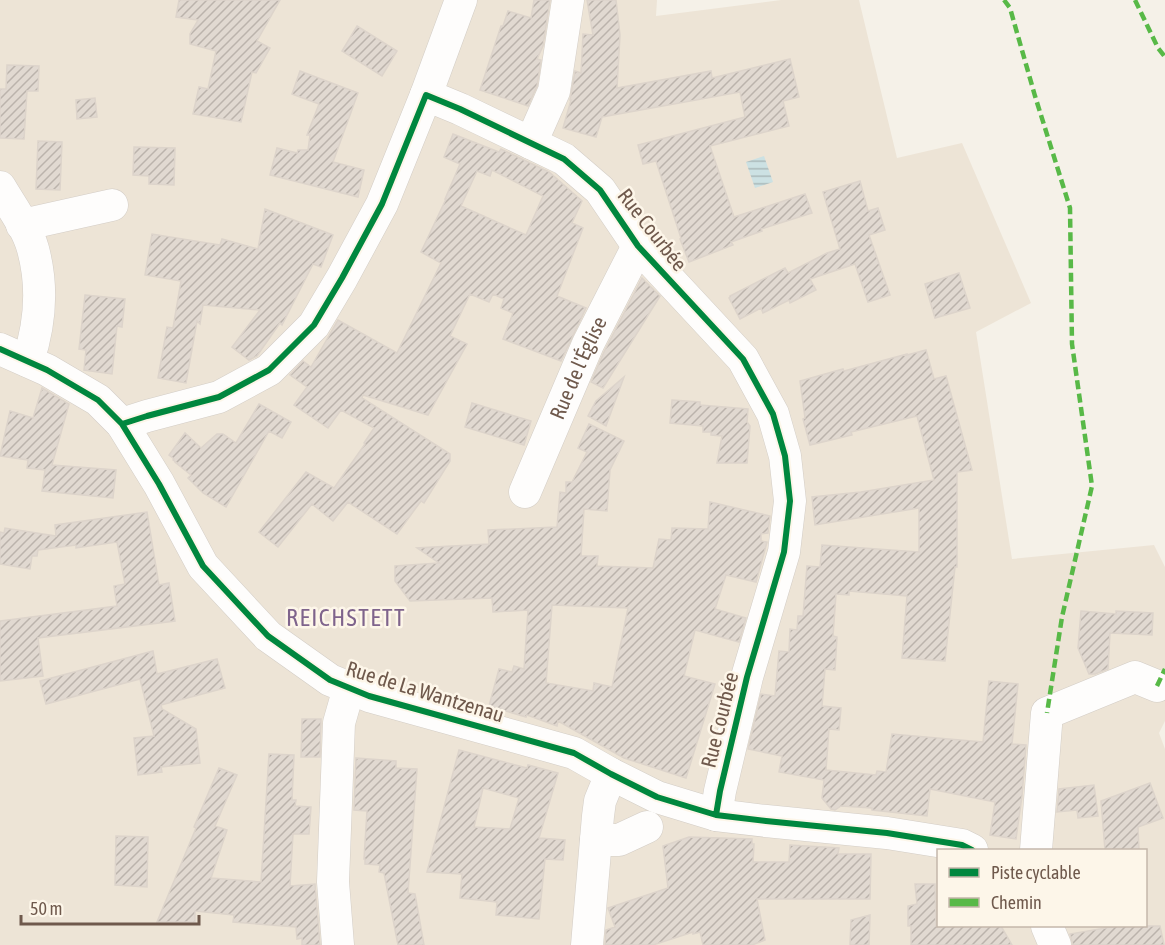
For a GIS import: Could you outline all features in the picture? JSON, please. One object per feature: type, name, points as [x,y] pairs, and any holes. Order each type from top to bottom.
[{"type":"street","points":[[122,424],[219,397],[269,369],[314,325],[342,279],[382,204],[461,0]]},
{"type":"street","points":[[531,143],[554,91],[568,0]]},
{"type":"street","name":"Rue Courbée","points":[[426,95],[564,159],[600,190],[638,246],[743,359],[772,414],[785,456],[790,501],[784,552],[747,677],[716,815]]},
{"type":"street","points":[[0,187],[33,248],[39,287],[35,340],[28,361]]},
{"type":"street","points":[[22,225],[112,205]]},
{"type":"street","name":"Rue de l'Église","points":[[525,492],[588,345],[638,246]]},
{"type":"street","name":"Rue de La Wantzenau","points":[[0,350],[47,369],[98,400],[122,424],[159,484],[203,566],[268,636],[330,680],[369,696],[574,753],[657,797],[716,815],[887,833],[962,845],[970,849]]},
{"type":"street","points":[[1036,849],[1047,713],[1135,677],[1157,686]]},
{"type":"street","points":[[338,945],[333,882],[339,723],[349,688]]},
{"type":"street","points":[[587,945],[600,801],[611,774]]},
{"type":"street","points":[[596,840],[619,840],[647,827]]},
{"type":"street","points":[[1047,927],[1055,945]]},
{"type":"shaded area","points":[[0,0],[657,0],[656,16],[781,0],[859,0],[897,158],[962,143],[1031,303],[976,332],[1012,559],[1154,545],[1165,567],[1165,721],[1159,733],[1165,749],[1165,945],[0,945]]},
{"type":"shaded area","points":[[764,156],[773,182],[755,188],[746,162]]},
{"type":"building","points":[[179,0],[280,0],[257,41],[270,48],[256,73],[252,72],[241,122],[193,114],[199,87],[208,89],[216,51],[190,44],[190,34],[198,20],[176,17]]},
{"type":"building","points":[[534,0],[550,0],[543,46],[537,59],[541,60],[537,86],[528,106],[480,90],[508,11],[531,18]]},
{"type":"building","points":[[587,0],[616,0],[620,35],[617,88],[711,71],[712,78],[790,59],[799,97],[783,101],[789,126],[710,146],[734,217],[805,194],[812,213],[761,229],[762,231],[731,242],[733,245],[689,262],[656,161],[643,164],[638,145],[745,117],[740,92],[602,117],[596,137],[563,128],[571,100],[575,71],[581,73],[583,34],[593,35]]},
{"type":"building","points":[[357,26],[397,51],[382,76],[342,51]]},
{"type":"building","points":[[7,65],[39,66],[38,91],[27,91],[24,139],[0,138],[0,89],[6,89]]},
{"type":"building","points":[[300,71],[358,93],[333,162],[364,170],[358,197],[270,175],[277,148],[297,153],[298,150],[308,150],[310,135],[307,135],[319,104],[292,94]]},
{"type":"building","points":[[95,98],[97,117],[77,119],[76,100]]},
{"type":"building","points":[[453,134],[499,152],[501,149],[549,172],[582,201],[572,223],[583,228],[557,296],[586,308],[561,361],[503,339],[513,313],[501,308],[504,299],[493,294],[489,302],[470,294],[450,336],[467,344],[428,415],[363,395],[362,398],[450,454],[450,461],[424,503],[421,501],[397,534],[348,502],[333,521],[312,504],[278,547],[259,532],[306,472],[334,488],[374,428],[341,410],[328,428],[294,405],[307,387],[290,375],[303,361],[311,367],[338,320],[397,353],[441,263],[421,252],[460,164],[444,157]],"holes":[[[492,170],[543,196],[526,235],[461,206],[477,171],[490,176]]]},
{"type":"building","points":[[38,141],[62,142],[60,190],[36,189]]},
{"type":"building","points":[[134,147],[175,148],[174,185],[149,184],[149,176],[133,175]]},
{"type":"building","points":[[860,181],[868,211],[878,208],[885,230],[869,235],[890,295],[868,302],[855,264],[810,279],[816,290],[790,303],[789,300],[763,313],[761,308],[740,319],[730,296],[785,268],[788,273],[827,253],[840,249],[823,192]]},
{"type":"building","points":[[265,209],[333,235],[321,267],[313,264],[282,325],[280,323],[257,356],[249,360],[232,347],[260,310],[203,305],[200,324],[197,321],[186,383],[158,378],[167,327],[173,328],[181,281],[145,275],[152,234],[220,245],[222,239],[258,249]]},
{"type":"building","points":[[959,273],[970,308],[935,318],[925,284]]},
{"type":"building","points":[[642,278],[660,296],[603,388],[591,382]]},
{"type":"building","points":[[85,295],[125,299],[122,327],[117,326],[112,374],[84,370],[86,350],[79,349]]},
{"type":"building","points":[[926,350],[934,379],[946,376],[972,470],[957,472],[957,567],[955,567],[945,661],[902,658],[907,596],[849,591],[849,595],[836,594],[833,636],[837,637],[835,670],[825,669],[822,706],[841,708],[839,730],[829,729],[826,770],[876,775],[877,771],[886,772],[892,734],[983,742],[989,681],[1018,684],[1012,744],[1026,745],[1016,839],[990,835],[995,802],[930,789],[927,816],[872,810],[872,808],[841,806],[835,810],[831,809],[822,798],[824,780],[779,772],[782,756],[748,749],[761,694],[775,696],[779,651],[789,652],[790,629],[797,630],[798,616],[803,616],[807,566],[820,567],[822,545],[919,552],[919,508],[815,525],[812,497],[861,492],[934,480],[917,416],[851,432],[852,435],[810,445],[803,419],[805,418],[800,381]]},
{"type":"building","points":[[624,377],[606,426],[588,416],[596,401]]},
{"type":"building","points":[[42,388],[69,404],[52,465],[116,470],[113,498],[42,491],[45,470],[27,468],[28,460],[0,456],[10,411],[33,418]]},
{"type":"building","points":[[672,400],[748,409],[747,422],[750,426],[747,463],[717,463],[722,436],[703,432],[703,426],[670,423]]},
{"type":"building","points":[[472,403],[531,421],[524,445],[465,427]]},
{"type":"building","points":[[259,404],[291,422],[282,438],[269,431],[226,507],[203,493],[188,478],[191,475],[169,455],[185,433],[201,448],[217,434],[223,434],[236,443]]},
{"type":"building","points":[[589,424],[624,441],[610,470],[607,511],[584,509],[581,556],[598,556],[597,566],[653,568],[659,539],[671,540],[672,528],[708,529],[710,502],[770,516],[768,533],[761,534],[761,541],[767,542],[756,582],[726,575],[715,609],[746,618],[739,642],[695,630],[684,676],[715,684],[686,778],[624,758],[558,721],[557,726],[527,715],[526,717],[489,706],[499,669],[512,672],[514,666],[524,669],[528,610],[493,612],[492,598],[410,601],[395,581],[395,566],[439,563],[417,548],[489,544],[488,530],[557,527],[560,492],[566,493],[566,482],[572,482],[587,452],[578,448]],"holes":[[[552,605],[628,608],[612,687],[594,683],[593,691],[546,683]]]},
{"type":"building","points":[[147,512],[159,585],[169,583],[175,621],[38,638],[43,676],[0,681],[0,621],[117,606],[114,586],[125,584],[117,542],[76,548],[76,545],[38,550],[37,556],[32,556],[30,569],[0,564],[0,532],[4,533],[5,528],[56,536],[55,525]]},
{"type":"building","points":[[1081,611],[1116,614],[1116,611],[1153,613],[1152,635],[1110,633],[1108,669],[1089,674],[1078,648]]},
{"type":"building","points":[[153,651],[157,674],[217,659],[225,688],[161,705],[162,709],[196,729],[200,763],[161,767],[162,772],[138,775],[134,738],[154,736],[140,679],[46,704],[40,681]]},
{"type":"building","points":[[302,719],[321,719],[320,757],[301,757]]},
{"type":"building","points":[[459,750],[527,768],[528,765],[558,773],[539,838],[565,840],[563,860],[545,859],[539,919],[496,915],[497,902],[460,898],[462,874],[427,872]],"holes":[[[483,788],[519,798],[510,829],[474,827]]]},
{"type":"building","points":[[269,754],[294,755],[292,800],[296,800],[295,806],[311,807],[309,834],[293,834],[290,886],[315,884],[320,945],[302,945],[302,938],[297,939],[296,927],[233,922],[234,915],[195,911],[195,922],[157,922],[219,768],[237,775],[215,826],[227,830],[211,878],[261,882]]},
{"type":"building","points":[[356,758],[396,761],[396,768],[417,769],[408,893],[415,894],[424,945],[398,945],[384,873],[379,872],[380,865],[365,864],[367,811],[354,810]]},
{"type":"building","points":[[1150,783],[1163,818],[1138,827],[1139,849],[1105,849],[1101,801]]},
{"type":"building","points":[[1094,785],[1098,816],[1078,818],[1077,810],[1057,812],[1059,789]]},
{"type":"building","points":[[116,836],[148,837],[147,887],[115,885]]},
{"type":"building","points":[[689,837],[752,839],[753,862],[789,862],[790,845],[839,848],[838,854],[871,854],[870,899],[757,899],[765,940],[752,945],[703,945],[700,932],[693,934],[693,932],[653,945],[605,945],[606,930],[615,927],[608,908],[668,888],[663,846]]},
{"type":"building","points":[[915,884],[935,884],[937,927],[1002,927],[1012,945],[911,945],[908,906],[917,904]]},
{"type":"building","points":[[870,915],[869,945],[850,945],[851,920]]},
{"type":"building","points":[[1160,926],[1164,945],[1073,945],[1070,934],[1111,927]]},
{"type":"marked path","points":[[1004,0],[1010,8],[1070,208],[1072,344],[1092,486],[1062,617],[1047,713]]},
{"type":"marked path","points":[[1135,0],[1158,48],[1165,57]]},
{"type":"marked path","points":[[1157,686],[1165,669]]},
{"type":"cycle path","points":[[122,424],[219,397],[269,370],[314,325],[382,204],[426,95],[564,159],[600,190],[638,246],[743,359],[773,414],[785,456],[790,501],[784,552],[747,677],[716,815]]},
{"type":"cycle path","points":[[0,349],[47,370],[98,400],[122,424],[159,484],[203,566],[268,636],[330,680],[369,696],[574,753],[657,797],[716,815],[887,833],[962,845],[970,849]]},
{"type":"district","name":"REICHSTETT","points":[[346,618]]}]
